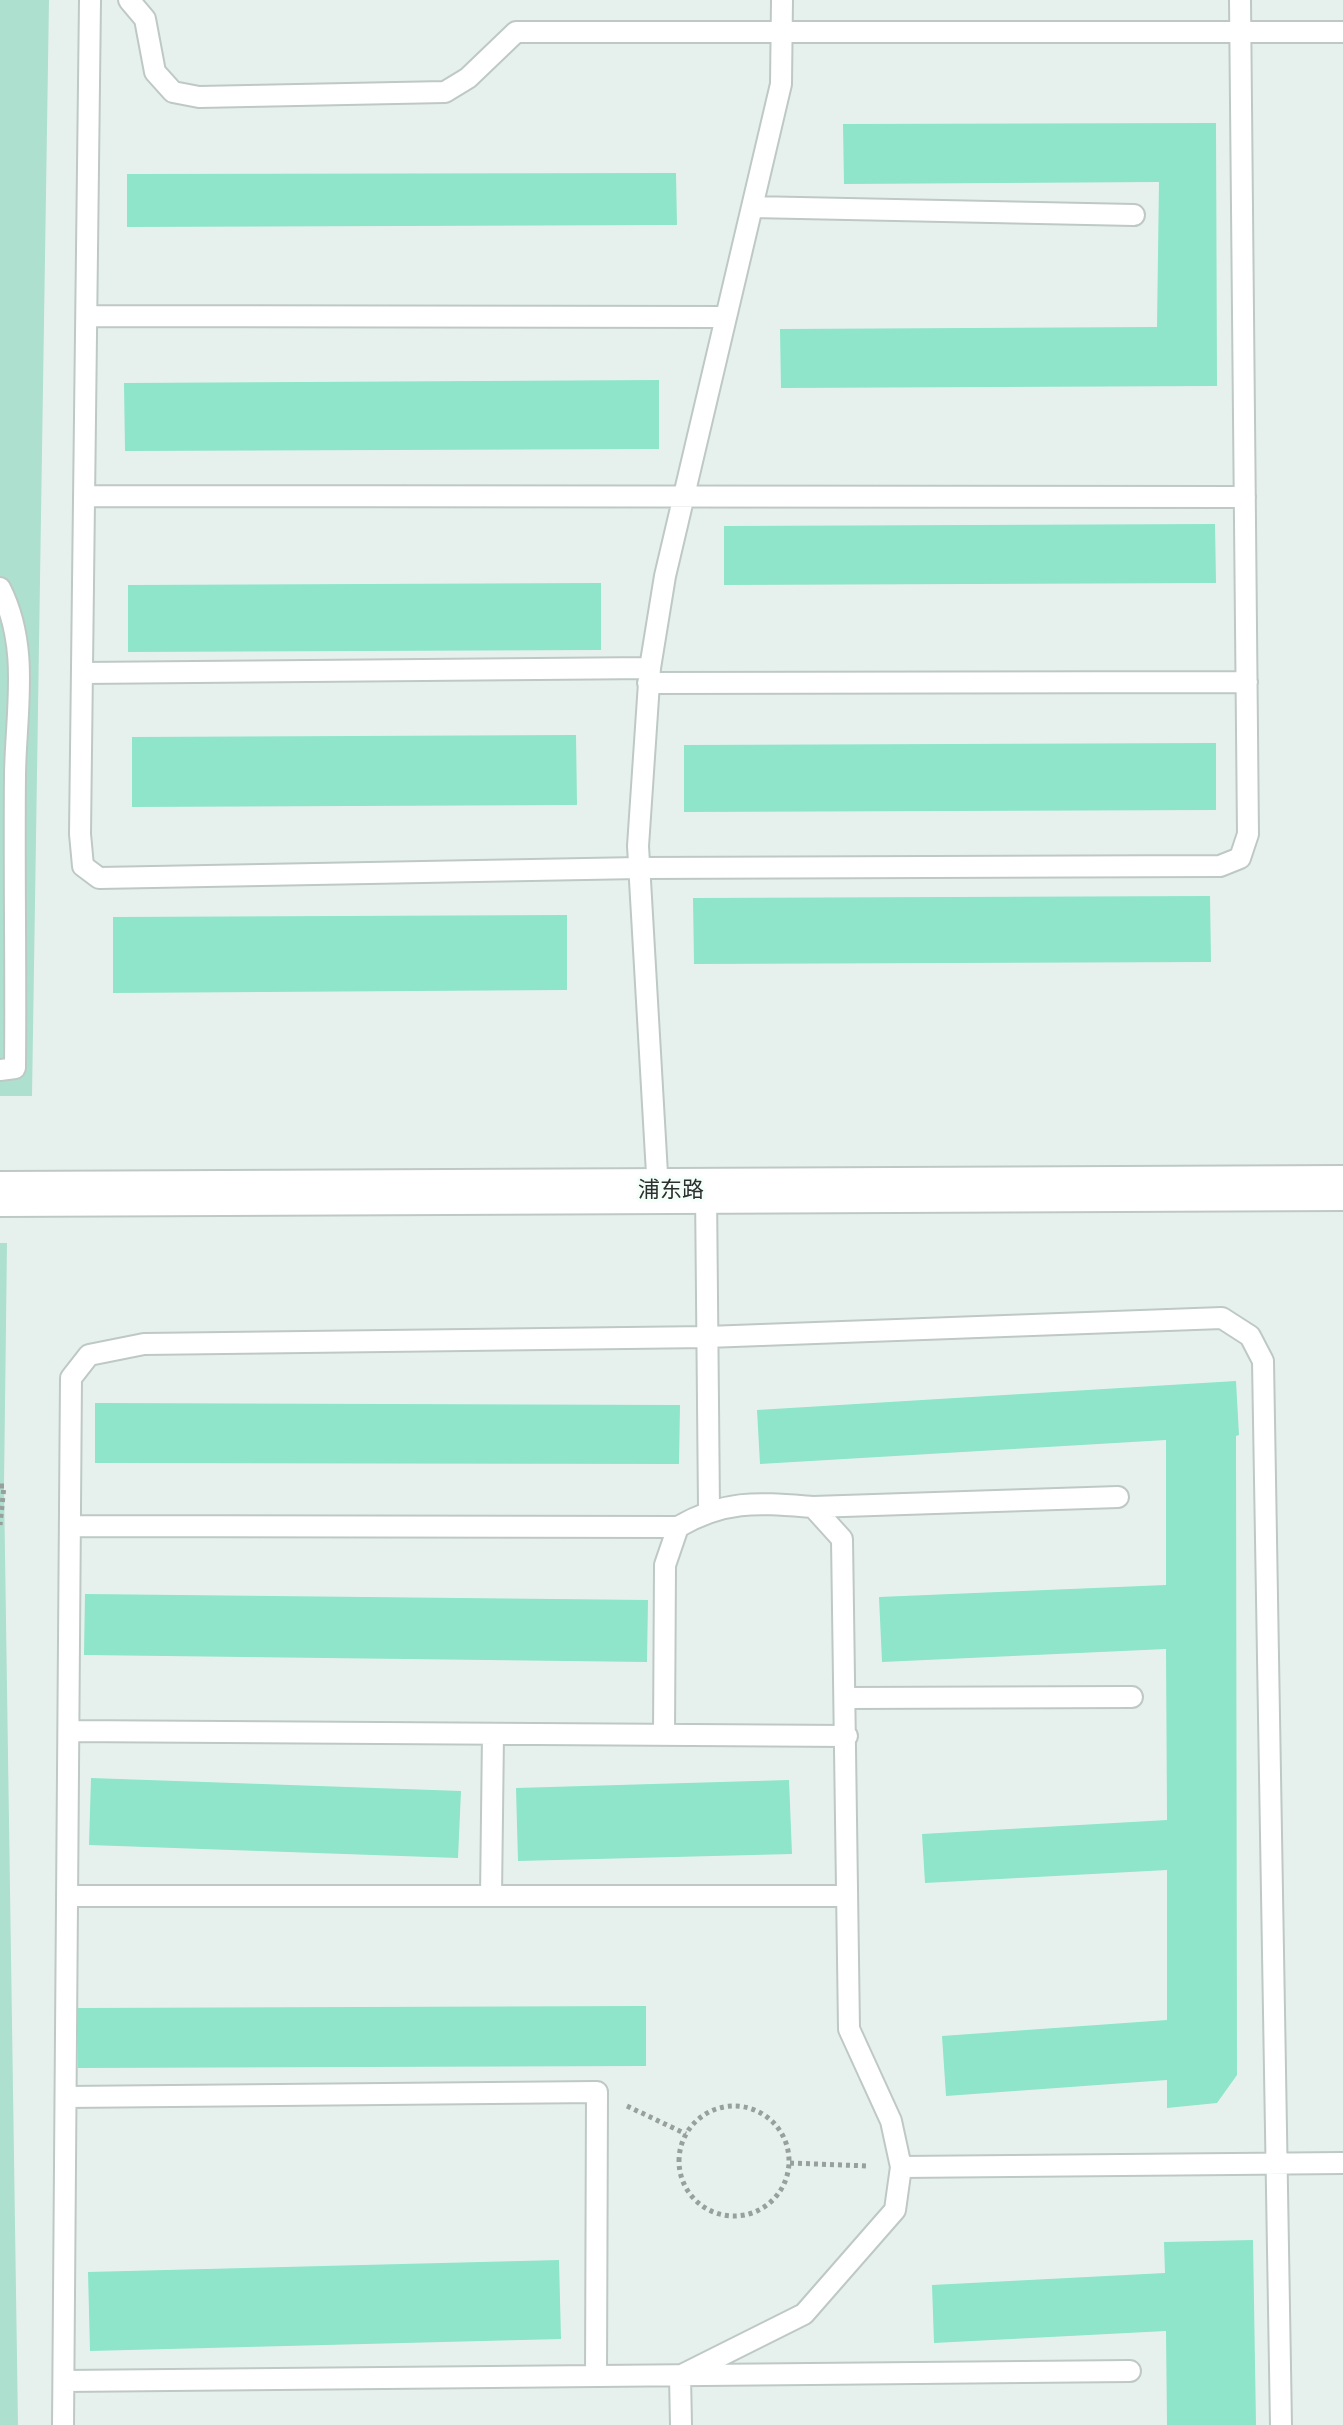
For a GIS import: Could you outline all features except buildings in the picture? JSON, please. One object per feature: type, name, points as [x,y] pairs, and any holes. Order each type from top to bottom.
[{"type":"street","name":"浦东路","points":[[0,1194],[1343,1188]]},
{"type":"lane","points":[[90,0],[80,834],[83,866],[99,878],[639,868],[1220,866],[1240,858],[1248,834],[1240,0]]},
{"type":"lane","points":[[129,0],[145,19],[155,72],[173,92],[199,97],[445,92],[468,78],[516,32],[1343,32]]},
{"type":"lane","points":[[658,1191],[639,868],[649,676],[683,499],[781,84],[782,0]]},
{"type":"lane","points":[[752,207],[1134,215]]},
{"type":"lane","points":[[87,316],[725,317]]},
{"type":"lane","points":[[84,496],[683,499],[1245,497]]},
{"type":"lane","points":[[0,588],[13,615],[20,665],[15,775],[15,1068],[0,1070]]},
{"type":"lane","points":[[82,673],[1247,682]]},
{"type":"lane","points":[[706,1191],[709,1509]]},
{"type":"lane","points":[[63,2425],[71,1378],[89,1355],[144,1344],[707,1337],[1222,1318],[1250,1336],[1263,1361],[1281,2425]]},
{"type":"lane","points":[[70,1526],[678,1527],[709,1509],[766,1503],[813,1507],[1118,1497]]},
{"type":"lane","points":[[680,2376],[804,2314],[895,2210],[901,2167],[891,2121],[849,2029],[842,1539],[813,1507]]},
{"type":"lane","points":[[664,1734],[665,1565],[678,1527]]},
{"type":"lane","points":[[846,1698],[1132,1697]]},
{"type":"lane","points":[[69,1731],[847,1736]]},
{"type":"lane","points":[[491,1896],[493,1734]]},
{"type":"lane","points":[[67,1896],[847,1896]]},
{"type":"lane","points":[[66,2097],[597,2092],[596,2376]]},
{"type":"lane","points":[[901,2167],[1343,2163]]},
{"type":"lane","points":[[64,2381],[1130,2371]]},
{"type":"lane","points":[[680,2376],[681,2425]]},
{"type":"path","points":[[0,1486],[4,1486],[0,1525]]},
{"type":"path","points":[[597,2092],[686,2134]]},
{"type":"path","points":[[731,2106],[749,2108],[766,2116],[779,2128],[788,2144],[790,2163],[787,2180],[777,2197],[764,2208],[747,2215],[728,2216],[711,2211],[685,2187],[679,2169],[680,2150],[686,2134],[698,2120],[713,2110],[731,2106]]},
{"type":"path","points":[[790,2163],[901,2167]]},
{"type":"green space","points":[[0,0],[49,0],[32,1096],[0,1096]]},
{"type":"green space","points":[[0,1243],[7,1243],[4,1486],[18,2425],[0,2425]]}]
